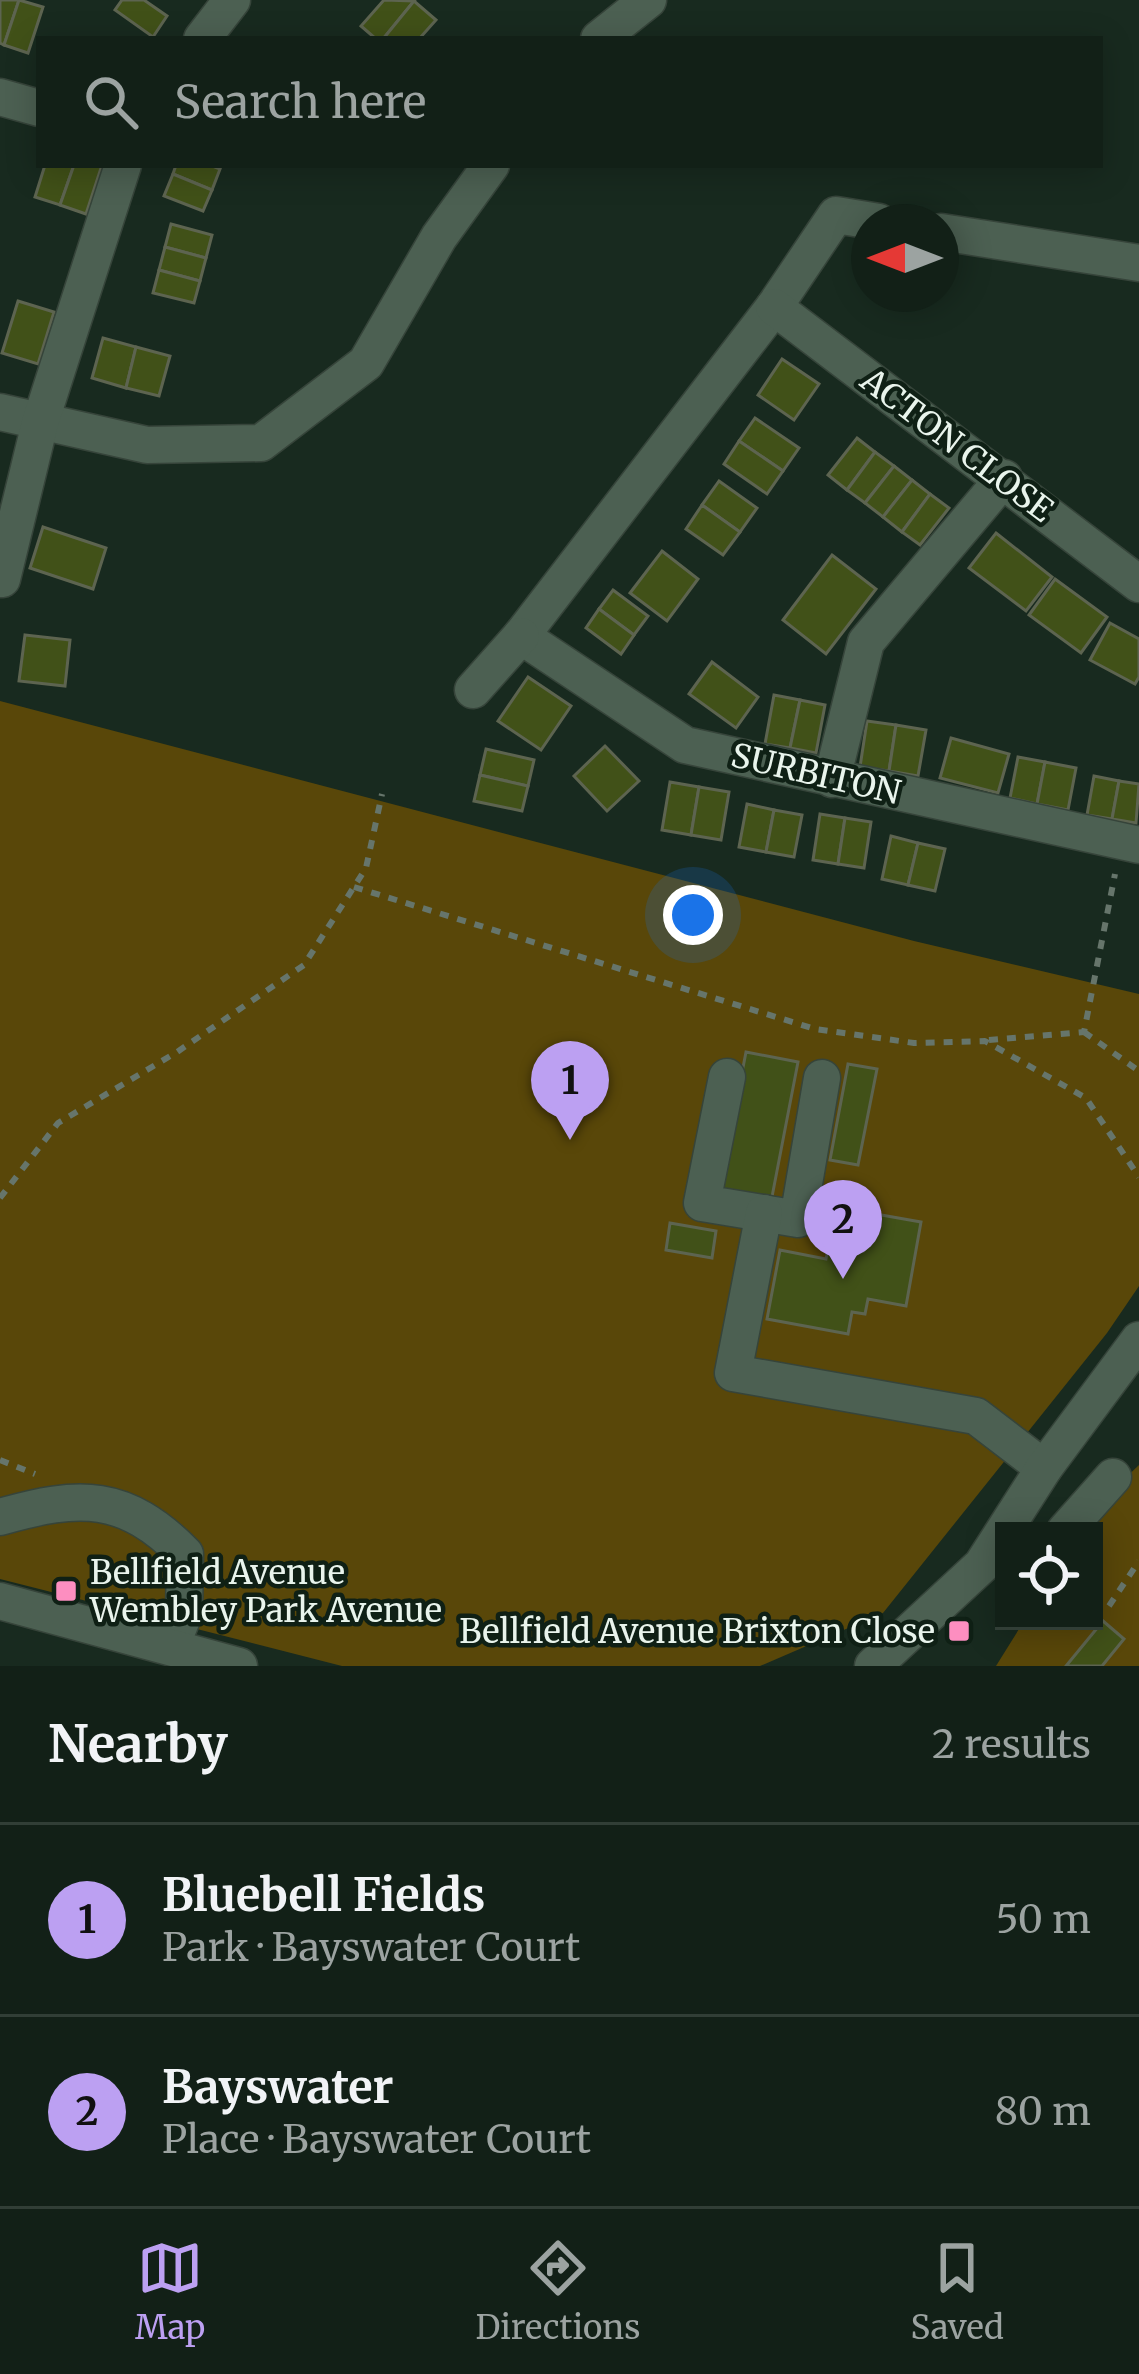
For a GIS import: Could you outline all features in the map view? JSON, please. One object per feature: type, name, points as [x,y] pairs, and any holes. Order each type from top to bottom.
[{"type":"street","points":[[204,36],[232,0]]},
{"type":"street","points":[[603,36],[648,0]]},
{"type":"street","points":[[0,97],[36,107]]},
{"type":"street","points":[[2,579],[40,423],[123,168]]},
{"type":"street","points":[[0,412],[147,445],[261,443],[366,363],[439,237],[489,168]]},
{"type":"street","points":[[473,690],[520,637],[774,307],[836,215],[851,217]]},
{"type":"street","points":[[959,235],[1139,263]]},
{"type":"street","name":"ACTON CLOSE","points":[[774,307],[1139,584]]},
{"type":"street","points":[[832,778],[866,643],[1004,478]]},
{"type":"street","name":"SURBITON","points":[[520,637],[685,745],[1130,843]]},
{"type":"street","points":[[727,1077],[702,1203],[798,1219],[822,1078]]},
{"type":"street","points":[[764,1213],[733,1373],[976,1416],[1044,1468]]},
{"type":"street","points":[[1021,1522],[1044,1468],[1139,1340]]},
{"type":"street","points":[[1073,1522],[1113,1477]]},
{"type":"street","points":[[0,1517],[94,1501],[156,1524],[185,1554],[184,1614],[170,1646]]},
{"type":"street","points":[[873,1666],[995,1550]]},
{"type":"street","points":[[0,1601],[239,1666]]},
{"type":"path","points":[[0,1198],[58,1123],[177,1052],[304,965],[366,868],[382,794]]},
{"type":"path","points":[[1084,1032],[1130,843]]},
{"type":"path","points":[[354,887],[815,1030],[914,1043],[1084,1032],[1139,1071]]},
{"type":"path","points":[[985,1041],[1086,1098],[1139,1177]]},
{"type":"path","points":[[1108,1606],[1139,1561]]},
{"type":"shaded area","points":[[0,701],[914,941],[1139,994],[1139,1286],[1107,1333],[883,1613],[760,1666],[342,1666],[0,1579]]},
{"type":"shaded area","points":[[1139,1465],[1139,1666],[996,1666],[1018,1630],[1103,1630],[1103,1522],[1079,1522]]},
{"type":"building","points":[[0,0],[19,0],[4,45],[0,43]]},
{"type":"building","points":[[19,0],[43,7],[28,53],[4,45]]},
{"type":"building","points":[[122,0],[144,0],[167,16],[152,36],[115,10]]},
{"type":"building","points":[[384,0],[414,1],[385,36],[373,36],[361,26]]},
{"type":"building","points":[[414,1],[436,20],[422,36],[385,36]]},
{"type":"building","points":[[44,168],[73,168],[60,205],[35,197]]},
{"type":"building","points":[[73,168],[101,168],[86,214],[60,205]]},
{"type":"building","points":[[175,168],[220,169],[212,190],[173,174]]},
{"type":"building","points":[[173,174],[212,190],[203,211],[164,196]]},
{"type":"building","points":[[171,224],[212,235],[206,258],[165,247]]},
{"type":"building","points":[[165,247],[206,258],[200,281],[159,270]]},
{"type":"building","points":[[159,270],[200,281],[194,303],[153,293]]},
{"type":"building","points":[[18,301],[54,312],[38,364],[2,353]]},
{"type":"building","points":[[103,338],[136,347],[126,388],[92,378]]},
{"type":"building","points":[[136,347],[170,356],[159,396],[126,388]]},
{"type":"building","points":[[782,359],[819,384],[794,420],[758,395]]},
{"type":"building","points":[[755,418],[799,448],[783,471],[739,441]]},
{"type":"building","points":[[857,438],[875,452],[847,490],[828,475]]},
{"type":"building","points":[[739,441],[783,471],[767,494],[724,464]]},
{"type":"building","points":[[875,452],[894,466],[865,503],[847,490]]},
{"type":"building","points":[[894,466],[912,480],[883,517],[865,503]]},
{"type":"building","points":[[912,480],[930,494],[902,532],[883,517]]},
{"type":"building","points":[[719,481],[757,508],[740,532],[702,505]]},
{"type":"building","points":[[930,494],[949,508],[920,545],[902,532]]},
{"type":"building","points":[[702,505],[740,532],[723,555],[686,529]]},
{"type":"building","points":[[43,527],[106,548],[93,589],[30,568]]},
{"type":"building","points":[[996,533],[1052,577],[1026,611],[969,568]]},
{"type":"building","points":[[662,551],[698,579],[667,621],[630,593]]},
{"type":"building","points":[[832,555],[876,589],[826,654],[783,620]]},
{"type":"building","points":[[1055,579],[1107,617],[1081,653],[1029,615]]},
{"type":"building","points":[[613,590],[648,616],[634,635],[599,609]]},
{"type":"building","points":[[599,609],[634,635],[621,654],[586,628]]},
{"type":"building","points":[[1110,623],[1139,639],[1135,684],[1090,660]]},
{"type":"building","points":[[25,635],[70,640],[65,686],[19,681]]},
{"type":"building","points":[[712,662],[758,697],[736,728],[689,694]]},
{"type":"building","points":[[528,677],[571,706],[541,750],[498,721]]},
{"type":"building","points":[[774,695],[800,700],[790,748],[765,744]]},
{"type":"building","points":[[800,700],[825,705],[816,753],[790,748]]},
{"type":"building","points":[[867,721],[896,725],[889,771],[860,767]]},
{"type":"building","points":[[896,725],[926,730],[918,776],[889,771]]},
{"type":"building","points":[[951,738],[1009,754],[998,793],[940,778]]},
{"type":"building","points":[[605,746],[639,781],[607,811],[574,776]]},
{"type":"building","points":[[486,749],[534,760],[528,786],[480,775]]},
{"type":"building","points":[[1018,757],[1045,762],[1037,804],[1010,798]]},
{"type":"building","points":[[1045,762],[1076,768],[1068,810],[1037,804]]},
{"type":"building","points":[[480,775],[528,786],[522,811],[474,801]]},
{"type":"building","points":[[1094,776],[1119,781],[1112,819],[1087,815]]},
{"type":"building","points":[[1119,781],[1139,784],[1136,823],[1112,819]]},
{"type":"building","points":[[670,782],[699,787],[691,835],[662,830]]},
{"type":"building","points":[[699,787],[729,792],[721,840],[691,835]]},
{"type":"building","points":[[747,804],[774,810],[766,852],[739,847]]},
{"type":"building","points":[[774,810],[802,815],[794,857],[766,852]]},
{"type":"building","points":[[820,814],[845,818],[838,864],[813,860]]},
{"type":"building","points":[[845,818],[871,822],[864,868],[838,864]]},
{"type":"building","points":[[891,836],[918,843],[908,885],[882,879]]},
{"type":"building","points":[[918,843],[945,849],[935,891],[908,885]]},
{"type":"building","points":[[746,1052],[798,1062],[771,1202],[719,1192]]},
{"type":"building","points":[[848,1064],[877,1069],[858,1165],[830,1160]]},
{"type":"building","points":[[870,1213],[921,1222],[906,1306],[868,1299],[865,1314],[852,1312],[848,1334],[767,1319],[780,1250],[826,1259],[829,1245],[863,1251]]},
{"type":"building","points":[[670,1223],[716,1231],[712,1258],[666,1250]]},
{"type":"building","points":[[1103,1621],[1124,1639],[1102,1666],[1066,1666],[1096,1630],[1103,1630]]},
{"type":"place","name":"Bluebell Fields","points":[[570,1140]]},
{"type":"place","name":"Bayswater","points":[[843,1279]]},
{"type":"place","name":"Bellfield Avenue Wembley Park Avenue","points":[[66,1591]]},
{"type":"place","name":"Bellfield Avenue Brixton Close","points":[[959,1631]]}]
